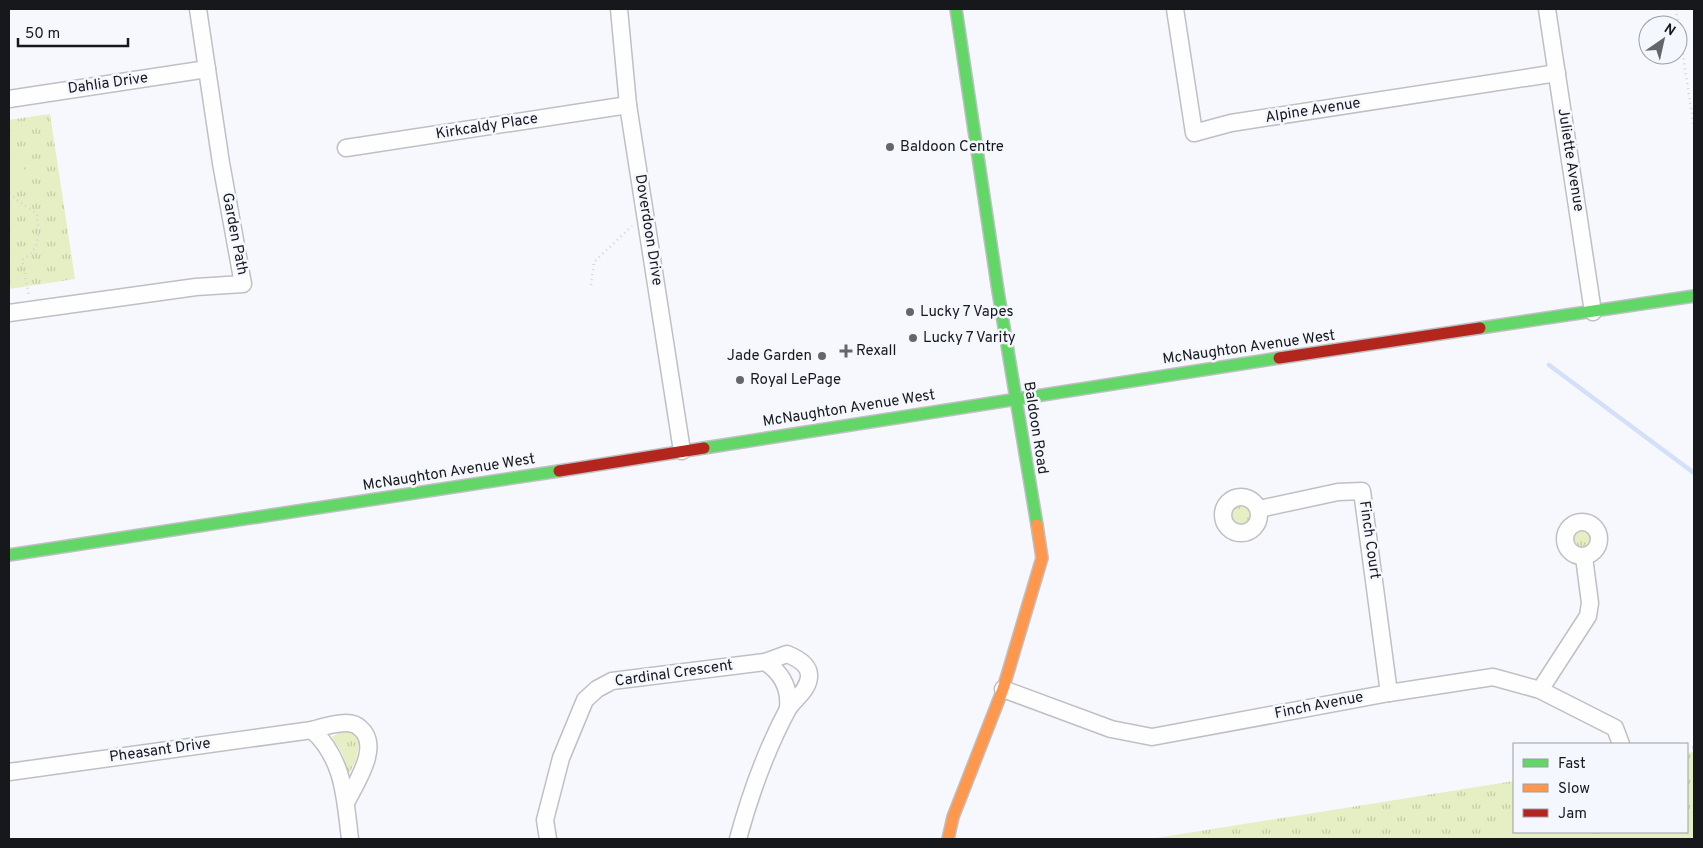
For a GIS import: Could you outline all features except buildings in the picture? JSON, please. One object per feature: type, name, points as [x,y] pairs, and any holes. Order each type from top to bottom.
[{"type":"main road","name":"Baldoon Road","points":[[948,839],[953,817],[1003,689],[1042,558],[1015,398],[956,9]]},
{"type":"main road","name":"McNaughton Avenue West","points":[[9,555],[1015,398],[1694,296]]},
{"type":"street","name":"Garden Path","points":[[9,313],[196,287],[243,284],[220,163],[198,9]]},
{"type":"street","name":"Doverdoon Drive","points":[[619,9],[628,105],[682,451]]},
{"type":"street","name":"Alpine Avenue","points":[[1175,9],[1194,133],[1231,123],[1556,73]]},
{"type":"street","name":"Juliette Avenue","points":[[1547,9],[1593,312]]},
{"type":"street","name":"Dahlia Drive","points":[[9,99],[207,69]]},
{"type":"street","name":"Kirkcaldy Place","points":[[346,148],[628,105]]},
{"type":"street","name":"Finch Court","points":[[1258,509],[1338,492],[1362,491],[1389,693]]},
{"type":"street","points":[[1540,690],[1588,616],[1590,603],[1584,557]]},
{"type":"street","name":"Cardinal Crescent","points":[[548,839],[545,820],[561,758],[585,700],[597,689],[612,681],[765,662],[786,654],[795,657],[807,669],[809,677],[807,685],[788,708],[749,796],[738,839]]},
{"type":"street","points":[[765,662],[778,671],[783,679],[788,690],[788,708]]},
{"type":"street","name":"Finch Avenue","points":[[1003,689],[1111,729],[1152,737],[1389,693],[1493,677],[1540,690],[1615,728],[1621,743]]},
{"type":"street","name":"Pheasant Drive","points":[[9,772],[312,730],[347,722],[356,725],[367,737],[366,758],[346,803]]},
{"type":"street","points":[[312,730],[328,748],[340,773],[350,839]]},
{"type":"path","points":[[1676,9],[1694,128]]},
{"type":"path","points":[[9,194],[37,214],[39,236],[35,249],[22,260],[32,310]]},
{"type":"path","points":[[591,285],[594,262],[631,226],[647,223]]},
{"type":"green space","points":[[50,114],[75,279],[9,289],[9,120]]},
{"type":"green space","points":[[11,153],[30,176],[12,190],[9,186],[9,155]]},
{"type":"green space","points":[[1237,505],[1245,505],[1251,511],[1251,519],[1245,525],[1237,525],[1231,519],[1231,511]]},
{"type":"green space","points":[[1581,530],[1588,533],[1591,540],[1588,547],[1581,550],[1574,547],[1571,540],[1574,533]]},
{"type":"green space","points":[[345,730],[353,731],[360,739],[356,760],[348,776],[342,753],[332,737]]},
{"type":"green space","points":[[1694,752],[1694,839],[1150,839],[1513,781],[1513,833],[1688,833],[1688,753]]},
{"type":"green space","points":[[1688,813],[1692,839],[1604,839],[1603,833],[1688,833]]},
{"type":"green space","points":[[1513,820],[1513,833],[1576,833],[1577,839],[1493,839],[1491,824]]},
{"type":"waterway","points":[[1549,365],[1694,473]]},
{"type":"traffic: fast","points":[[956,9],[998,291],[1037,525]]},
{"type":"traffic: fast","points":[[1480,328],[1694,296]]},
{"type":"traffic: fast","points":[[704,448],[1279,358]]},
{"type":"traffic: fast","points":[[9,555],[559,471]]},
{"type":"traffic: slow","points":[[948,839],[953,817],[1003,689],[1042,558],[1037,525]]},
{"type":"traffic: jam","points":[[1279,358],[1480,328]]},
{"type":"traffic: jam","points":[[559,471],[704,448]]},
{"type":"place","name":"Baldoon Centre","points":[[890,147]]},
{"type":"place","name":"Lucky 7 Vapes","points":[[910,312]]},
{"type":"place","name":"Lucky 7 Varity","points":[[913,338]]},
{"type":"place","name":"Rexall","points":[[846,351]]},
{"type":"place","name":"Jade Garden","points":[[822,356]]},
{"type":"place","name":"Royal LePage","points":[[740,380]]}]
